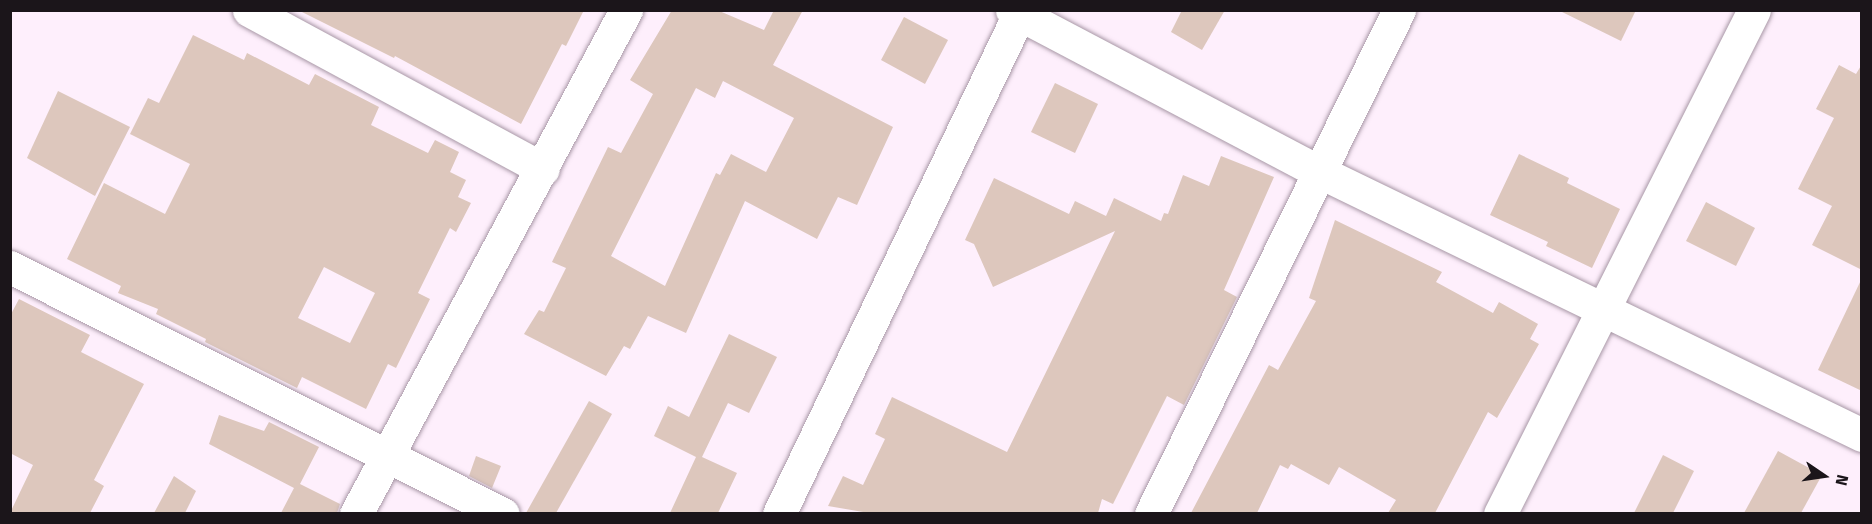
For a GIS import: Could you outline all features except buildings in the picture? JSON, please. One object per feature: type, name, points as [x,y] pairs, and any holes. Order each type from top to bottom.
[{"type":"street","points":[[249,10],[543,169]]},
{"type":"street","points":[[356,513],[627,10]]},
{"type":"street","points":[[1151,513],[1399,10]]},
{"type":"street","points":[[1500,513],[1754,10]]},
{"type":"street","points":[[779,513],[1017,12],[1318,171],[1602,311],[1862,435]]},
{"type":"street","points":[[10,267],[503,513]]}]
